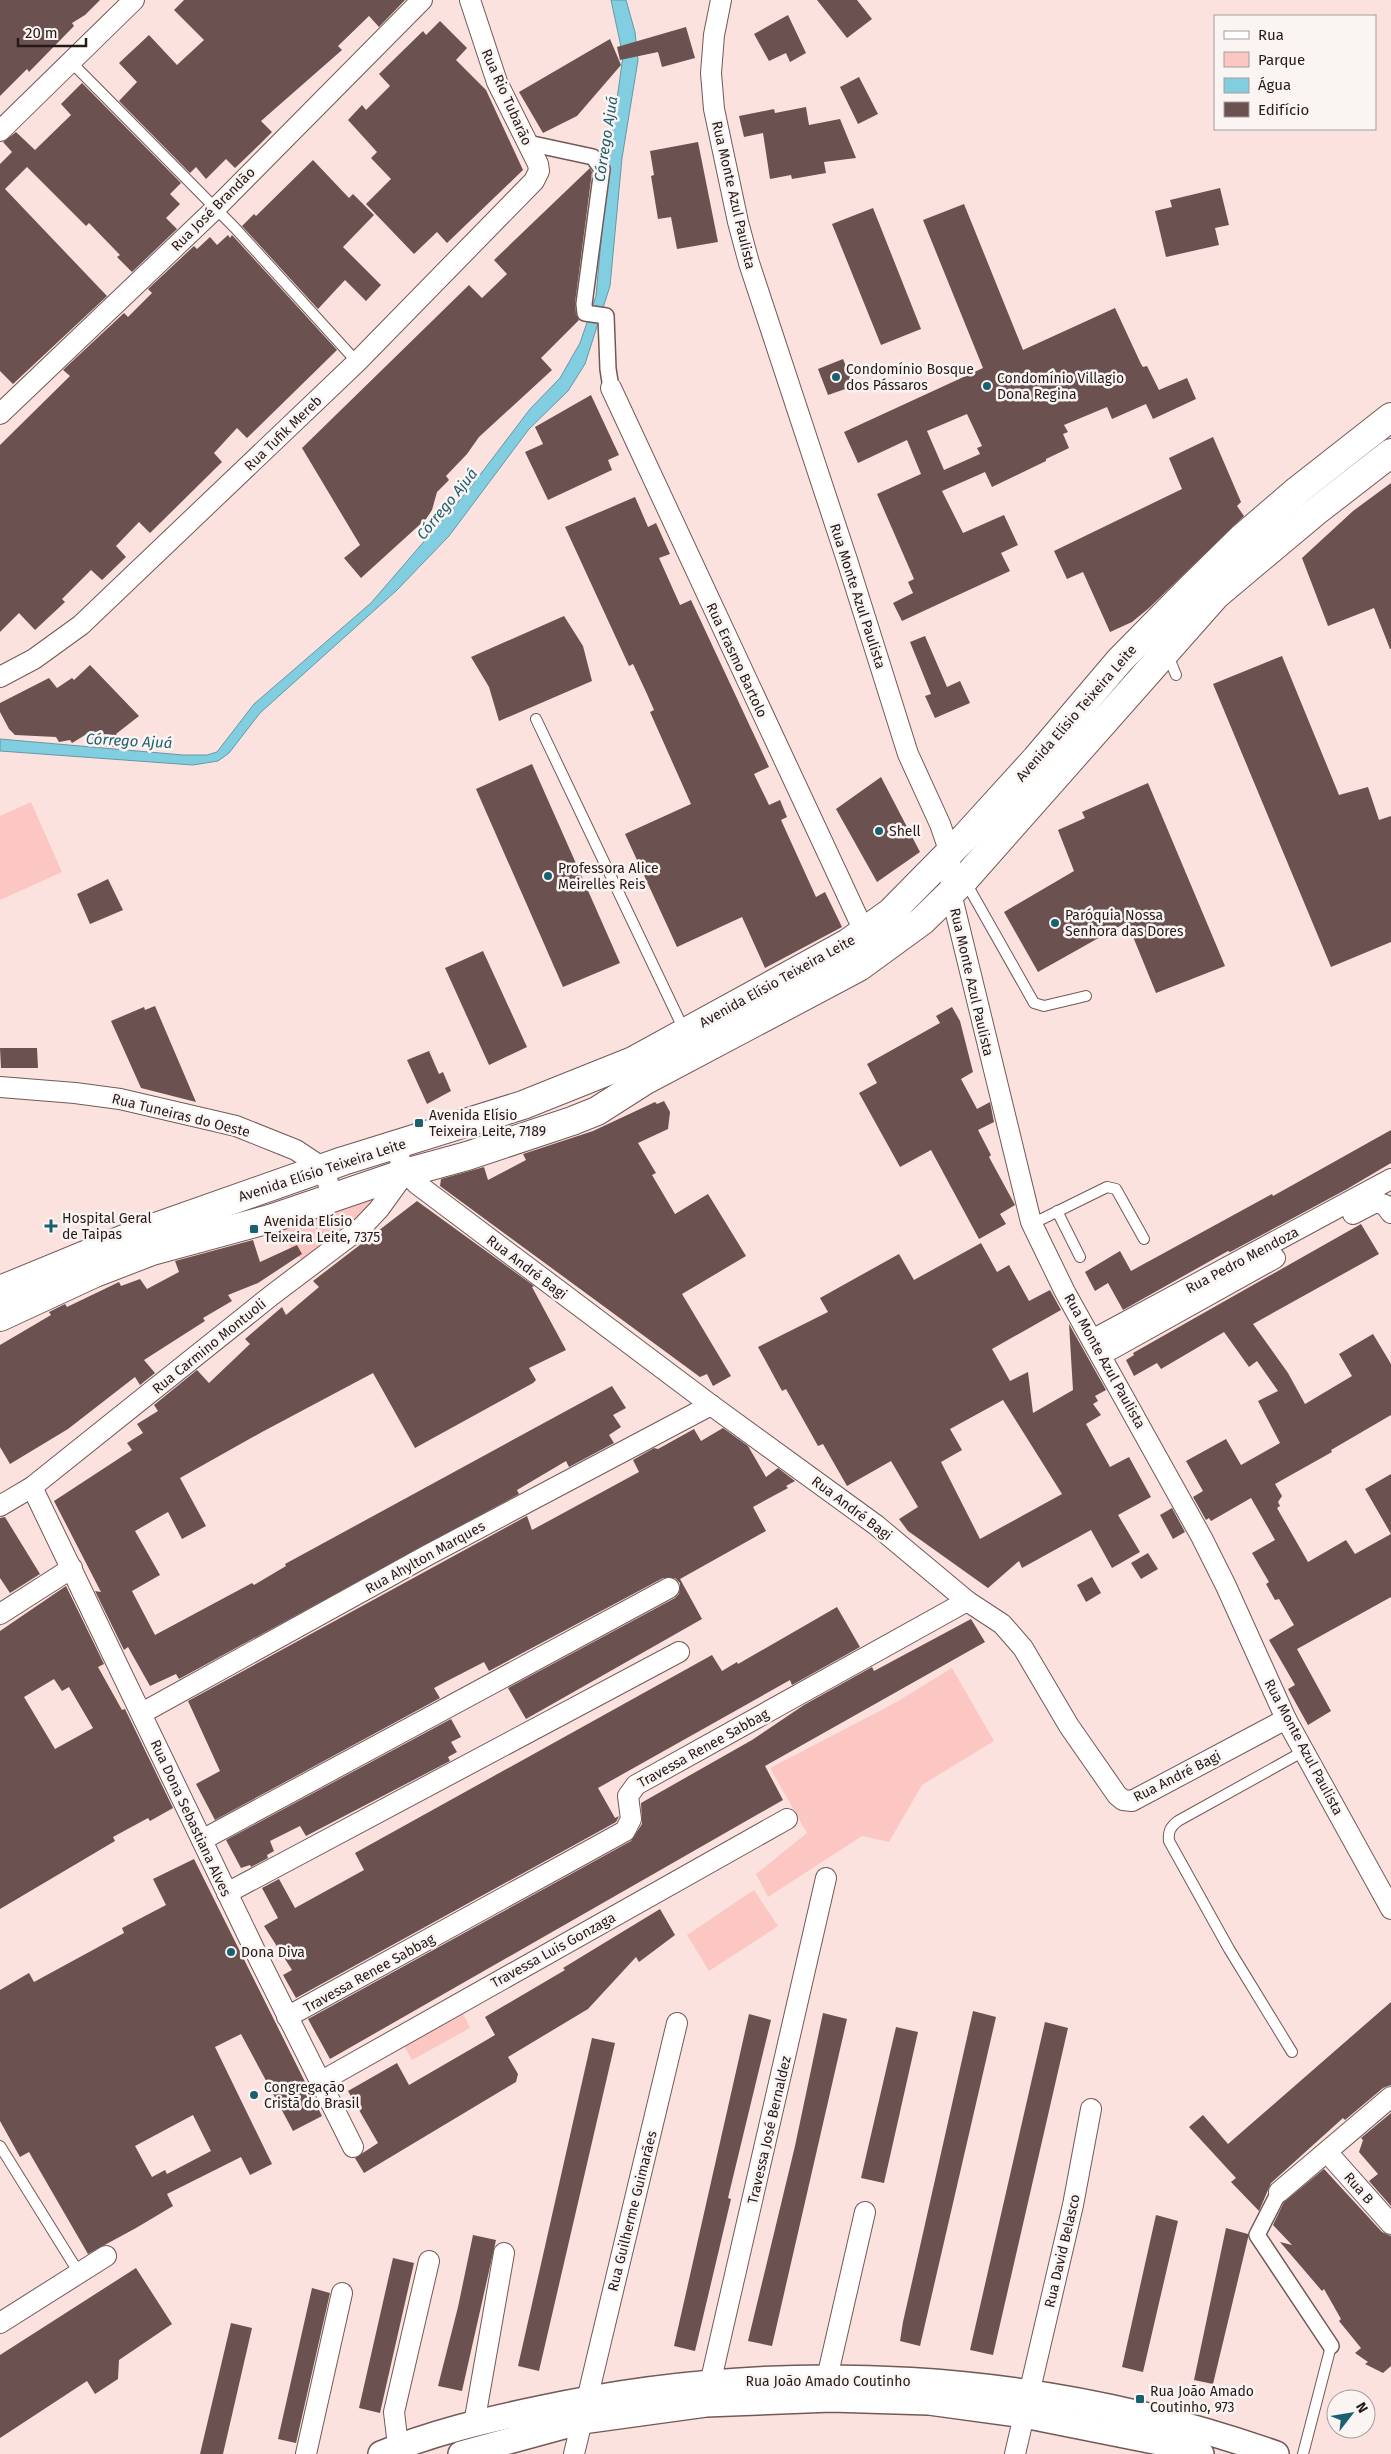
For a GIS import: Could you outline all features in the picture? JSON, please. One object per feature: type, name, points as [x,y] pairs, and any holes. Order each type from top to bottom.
[{"type":"main road","name":"Avenida Elísio Teixeira Leite","points":[[0,1317],[95,1273],[145,1242],[274,1218],[405,1173],[467,1156],[597,1111],[644,1081],[859,967],[870,944],[890,913],[950,853],[1036,759],[1120,660],[1242,538],[1298,490],[1391,417]]},
{"type":"main road","name":"Avenida Elísio Teixeira Leite","points":[[0,1290],[145,1242],[323,1168],[523,1105],[632,1061],[685,1032],[922,921],[958,887],[1216,595],[1252,563],[1391,453]]},
{"type":"street","points":[[0,131],[72,64],[134,0]]},
{"type":"street","name":"Rua José Brandão","points":[[0,414],[214,209],[422,0]]},
{"type":"street","name":"Rua Rio Tubarão","points":[[470,0],[497,82],[538,164]]},
{"type":"street","name":"Rua Monte Azul Paulista","points":[[721,0],[714,34],[711,73],[714,109],[748,263],[847,560],[908,754],[940,824],[950,853],[1031,1222],[1051,1266],[1164,1467],[1218,1570],[1286,1718],[1391,1909]]},
{"type":"street","points":[[528,143],[593,157],[602,169],[584,304],[585,313],[606,316],[608,369],[611,388]]},
{"type":"street","name":"Rua Tufik Mereb","points":[[3,671],[48,649],[81,625],[357,362],[534,181],[539,171],[538,164]]},
{"type":"street","name":"Rua Erasmo Bartolo","points":[[611,388],[870,944]]},
{"type":"street","name":"Rua Tuneiras do Oeste","points":[[0,1087],[75,1092],[120,1099],[236,1126],[296,1150],[323,1168]]},
{"type":"street","points":[[395,1146],[405,1173]]},
{"type":"street","points":[[323,1168],[334,1197]]},
{"type":"street","name":"Rua André Bagi","points":[[405,1173],[711,1404],[876,1525],[967,1600],[990,1615],[1014,1636],[1069,1726],[1117,1795],[1123,1800],[1132,1801],[1286,1718]]},
{"type":"street","name":"Rua Carmino Montuoli","points":[[0,1506],[32,1487],[272,1295],[362,1227],[379,1209],[405,1173]]},
{"type":"street","name":"Rua Pedro Mendoza","points":[[1097,1348],[1391,1179]]},
{"type":"street","name":"Rua Pedro Mendoza","points":[[1097,1348],[1371,1204],[1381,1203],[1391,1212]]},
{"type":"street","name":"Rua Ahylton Marques","points":[[142,1713],[426,1556],[711,1404]]},
{"type":"street","name":"Rua Dona Sebastiana Alves","points":[[32,1487],[227,1893],[353,2147]]},
{"type":"street","points":[[0,1614],[72,1568]]},
{"type":"street","points":[[202,1840],[669,1588]]},
{"type":"street","name":"Travessa Renee Sabbag","points":[[288,2017],[626,1831],[631,1820],[628,1796],[636,1785],[967,1600]]},
{"type":"street","points":[[227,1893],[679,1652]]},
{"type":"street","name":"Travessa Luis Gonzaga","points":[[320,2082],[787,1819]]},
{"type":"street","name":"Travessa José Bernaldez","points":[[708,2392],[796,2016],[826,1878]]},
{"type":"street","name":"Rua Guilherme Guimarães","points":[[574,2454],[676,2023]]},
{"type":"street","points":[[1331,2346],[1257,2235],[1279,2192],[1391,2097]]},
{"type":"street","name":"Rua David Belasco","points":[[1015,2454],[1073,2206],[1091,2109]]},
{"type":"street","name":"Rua B","points":[[1327,2152],[1391,2224]]},
{"type":"street","points":[[827,2378],[865,2212]]},
{"type":"street","points":[[474,2424],[504,2253]]},
{"type":"street","points":[[0,2324],[106,2256]]},
{"type":"street","points":[[393,2452],[394,2412],[429,2261]]},
{"type":"street","points":[[306,2454],[342,2294]]},
{"type":"street","name":"Rua João Amado Coutinho","points":[[393,2452],[474,2424],[827,2378],[940,2381],[1201,2454]]},
{"type":"street","name":"Rua João Amado Coutinho","points":[[708,2392],[831,2399],[1027,2404],[1139,2414],[1228,2438],[1276,2454]]},
{"type":"street","name":"Rua João Amado Coutinho","points":[[461,2454],[584,2410]]},
{"type":"lane","points":[[72,64],[214,209],[235,228],[357,362]]},
{"type":"lane","points":[[1166,650],[1176,675]]},
{"type":"lane","points":[[536,718],[685,1032]]},
{"type":"lane","points":[[958,887],[1034,1002],[1044,1006],[1086,996]]},
{"type":"lane","points":[[1031,1222],[1107,1186],[1116,1189],[1144,1239]]},
{"type":"lane","points":[[1057,1211],[1080,1257]]},
{"type":"lane","points":[[1292,2052],[1229,1949],[1169,1841],[1168,1835],[1169,1830],[1178,1821],[1304,1750]]},
{"type":"lane","points":[[0,2146],[79,2273]]},
{"type":"lane","points":[[1302,2454],[1331,2346]]},
{"type":"green space","points":[[31,802],[62,872],[0,900],[0,816]]},
{"type":"green space","points":[[409,1170],[309,1269],[265,1217]]},
{"type":"green space","points":[[952,1668],[994,1741],[922,1785],[889,1842],[862,1836],[768,1897],[756,1874],[807,1833],[770,1768],[893,1704]]},
{"type":"green space","points":[[754,1890],[778,1926],[709,1971],[687,1935]]},
{"type":"green space","points":[[459,2005],[470,2028],[412,2060],[400,2039]]},
{"type":"water","points":[[611,0],[626,0],[635,32],[638,60],[622,158],[610,286],[585,364],[568,391],[529,429],[449,536],[397,590],[260,713],[229,753],[218,761],[193,765],[0,751],[0,739],[183,755],[207,755],[217,752],[254,704],[371,603],[470,488],[530,409],[560,378],[580,343],[596,296],[608,164],[623,56]]},
{"type":"building","points":[[0,0],[100,0],[85,15],[72,23],[74,26],[29,72],[27,69],[0,96]]},
{"type":"building","points":[[184,0],[405,0],[379,27],[369,16],[338,46],[342,50],[261,121],[272,132],[259,145],[235,168],[226,159],[206,179],[196,167],[190,173],[119,101],[137,82],[119,63],[149,35],[177,65],[204,40],[174,10]]},
{"type":"building","points":[[817,0],[857,0],[872,19],[847,38]]},
{"type":"building","points":[[788,15],[806,53],[790,62],[786,53],[769,61],[754,34]]},
{"type":"building","points":[[440,21],[467,48],[456,60],[486,90],[523,170],[447,243],[437,232],[414,254],[366,204],[391,179],[371,158],[377,152],[348,120],[362,105],[366,110],[390,86],[379,74],[423,31],[426,35]]},
{"type":"building","points":[[686,27],[695,58],[662,67],[658,52],[620,60],[617,47]]},
{"type":"building","points":[[610,39],[621,65],[577,116],[543,133],[519,92]]},
{"type":"building","points":[[859,77],[878,114],[858,124],[840,87]]},
{"type":"building","points":[[82,83],[181,183],[170,194],[180,204],[166,218],[177,229],[132,272],[117,257],[120,255],[89,223],[86,226],[27,167],[5,189],[107,296],[13,384],[0,371],[0,164],[12,152],[3,142],[16,132],[35,150],[71,115],[61,104]]},
{"type":"building","points":[[806,107],[809,125],[840,119],[856,158],[824,162],[826,173],[792,179],[791,175],[770,179],[763,133],[744,137],[739,116],[774,109],[775,113]]},
{"type":"building","points":[[698,142],[718,242],[677,249],[671,217],[658,219],[651,176],[654,175],[650,151]]},
{"type":"building","points":[[313,160],[349,198],[353,194],[374,215],[343,247],[381,285],[366,301],[345,280],[318,309],[242,226],[254,214],[256,216]]},
{"type":"building","points":[[590,168],[592,172],[575,303],[576,314],[579,320],[541,358],[552,370],[479,437],[467,454],[446,476],[449,480],[437,492],[432,510],[426,519],[361,578],[344,558],[360,545],[302,448],[469,285],[482,298],[507,274],[494,260]]},
{"type":"building","points":[[1220,188],[1229,225],[1215,228],[1219,245],[1166,257],[1155,211],[1172,207],[1170,200]]},
{"type":"building","points":[[964,204],[1023,350],[1115,308],[1141,364],[1143,367],[1147,366],[1159,390],[1187,378],[1196,399],[1153,419],[1146,404],[1112,419],[1107,407],[1064,425],[1068,432],[1063,434],[1069,448],[1046,459],[1046,461],[992,487],[985,472],[942,491],[963,533],[1004,515],[1018,545],[1001,553],[1010,571],[902,621],[893,603],[913,593],[908,582],[914,579],[877,494],[921,474],[907,440],[858,463],[844,432],[983,368],[923,220]],"holes":[[[967,414],[982,446],[977,448],[980,454],[944,470],[927,431]]]},
{"type":"building","points":[[873,208],[921,329],[881,345],[832,224]]},
{"type":"building","points":[[228,235],[230,238],[232,235],[337,350],[247,438],[237,428],[214,453],[222,462],[150,533],[139,522],[116,546],[126,557],[102,580],[91,570],[62,599],[65,602],[35,630],[19,613],[0,632],[0,445],[70,376],[63,370],[124,313],[128,317],[152,293],[148,289],[194,246],[197,249],[210,237],[217,245]]},
{"type":"building","name":"Condomínio Bosque dos Pássaros","points":[[843,359],[854,386],[828,395],[818,369]]},
{"type":"building","points":[[591,395],[619,455],[608,460],[612,470],[548,500],[525,452],[543,444],[535,427]]},
{"type":"building","points":[[1213,437],[1241,502],[1237,506],[1244,516],[1149,608],[1132,622],[1110,632],[1083,572],[1067,579],[1054,551],[1182,489],[1169,458]]},
{"type":"building","points":[[1391,483],[1390,649],[1374,608],[1328,626],[1302,558],[1353,511]]},
{"type":"building","points":[[635,497],[648,527],[656,523],[670,554],[659,558],[680,605],[691,600],[769,767],[754,774],[769,805],[780,800],[787,817],[781,820],[816,897],[825,892],[842,927],[765,968],[742,917],[677,947],[625,834],[691,804],[650,712],[654,710],[647,694],[633,664],[629,666],[565,527]]},
{"type":"building","points":[[564,616],[583,646],[592,681],[499,721],[489,687],[471,657]]},
{"type":"building","points":[[925,636],[947,687],[960,681],[970,703],[935,718],[925,696],[931,694],[910,642]]},
{"type":"building","points":[[1282,656],[1339,795],[1368,787],[1379,820],[1391,816],[1391,942],[1331,967],[1213,684]]},
{"type":"building","points":[[90,665],[139,716],[116,734],[123,747],[95,746],[90,732],[72,743],[70,740],[59,742],[56,737],[15,735],[9,729],[0,712],[0,703],[49,678],[57,688],[72,678],[74,680]]},
{"type":"building","name":"Professora Alice Meirelles Reis","points":[[532,764],[620,963],[563,987],[476,789]]},
{"type":"building","name":"Shell","points":[[881,777],[920,852],[877,882],[836,809]]},
{"type":"building","points":[[1148,783],[1225,966],[1156,993],[1127,922],[1038,972],[1004,912],[1074,871],[1058,830],[1085,818],[1082,812]]},
{"type":"building","points":[[108,879],[123,910],[90,924],[77,894]]},
{"type":"building","points":[[483,951],[527,1047],[489,1065],[445,968]]},
{"type":"building","points":[[155,1006],[196,1102],[141,1088],[111,1021],[144,1007],[145,1010]]},
{"type":"building","points":[[952,1007],[960,1021],[973,1072],[961,1079],[977,1109],[990,1102],[994,1122],[978,1130],[991,1155],[989,1157],[1015,1205],[1000,1214],[1006,1224],[979,1239],[931,1150],[900,1167],[859,1093],[877,1083],[867,1064],[940,1023],[936,1016]]},
{"type":"building","points":[[0,1048],[37,1048],[38,1068],[1,1068]]},
{"type":"building","points":[[429,1051],[439,1074],[443,1072],[451,1091],[427,1104],[407,1060]]},
{"type":"building","points":[[664,1101],[670,1112],[668,1129],[638,1143],[656,1173],[652,1175],[675,1214],[708,1194],[746,1256],[682,1294],[731,1376],[713,1386],[707,1374],[700,1377],[440,1186],[441,1179],[484,1167],[488,1180],[526,1160],[523,1154],[593,1131],[655,1102],[657,1104]]},
{"type":"building","points":[[1391,1130],[1391,1163],[1347,1189],[1230,1252],[1228,1251],[1123,1310],[1108,1283],[1095,1291],[1085,1272],[1120,1251],[1131,1271],[1272,1194],[1273,1196]]},
{"type":"building","points":[[417,1201],[534,1286],[532,1287],[566,1350],[529,1368],[536,1380],[533,1383],[415,1448],[373,1373],[180,1478],[206,1526],[182,1539],[168,1512],[135,1531],[160,1575],[132,1591],[155,1635],[252,1583],[254,1585],[286,1566],[285,1564],[612,1386],[626,1408],[613,1415],[621,1427],[609,1435],[614,1443],[569,1467],[566,1461],[517,1490],[519,1494],[179,1679],[176,1674],[150,1686],[128,1647],[124,1650],[95,1591],[101,1592],[54,1501],[132,1450],[127,1443],[143,1433],[137,1424],[158,1411],[154,1405],[197,1370],[209,1383],[250,1344],[245,1339],[282,1307],[286,1315],[319,1287],[313,1281]]},
{"type":"building","points":[[1361,1224],[1379,1254],[1253,1324],[1288,1373],[1305,1404],[1352,1376],[1339,1354],[1373,1334],[1391,1364],[1391,1415],[1331,1450],[1332,1452],[1275,1484],[1282,1496],[1278,1502],[1280,1506],[1277,1508],[1308,1562],[1346,1540],[1355,1554],[1391,1534],[1391,1597],[1297,1649],[1331,1711],[1308,1725],[1288,1689],[1295,1685],[1269,1640],[1294,1625],[1279,1599],[1275,1600],[1266,1584],[1269,1582],[1252,1553],[1275,1540],[1251,1498],[1211,1521],[1209,1518],[1206,1520],[1193,1497],[1203,1491],[1186,1461],[1226,1439],[1241,1465],[1280,1443],[1258,1401],[1278,1391],[1257,1361],[1249,1367],[1224,1332],[1161,1369],[1157,1363],[1134,1376],[1126,1360],[1134,1355],[1133,1353]]},
{"type":"building","points":[[253,1240],[260,1262],[297,1245],[302,1254],[258,1283],[228,1295],[232,1301],[203,1318],[205,1321],[144,1360],[155,1373],[140,1385],[135,1377],[68,1429],[10,1464],[0,1447],[0,1345],[51,1315],[49,1312],[65,1304],[67,1307],[119,1282],[121,1286],[140,1279],[147,1289],[179,1272],[175,1261]]},
{"type":"building","points":[[981,1243],[997,1272],[1009,1265],[1029,1301],[1050,1290],[1061,1310],[992,1349],[1010,1381],[1028,1372],[1033,1413],[1073,1390],[1069,1324],[1106,1390],[1095,1396],[1098,1401],[1093,1404],[1101,1415],[1086,1424],[1110,1467],[1129,1457],[1151,1497],[1118,1515],[1140,1552],[1112,1568],[1091,1530],[1022,1568],[1019,1561],[988,1588],[908,1531],[899,1519],[918,1507],[891,1461],[847,1486],[823,1444],[818,1446],[786,1389],[782,1391],[758,1347],[828,1312],[820,1298],[899,1254],[914,1280]],"holes":[[[1003,1400],[1062,1494],[980,1539],[941,1462],[962,1450],[950,1429]]]},
{"type":"building","points":[[723,1428],[748,1446],[766,1477],[778,1468],[795,1481],[786,1486],[788,1488],[753,1507],[766,1531],[680,1579],[702,1619],[526,1719],[508,1688],[675,1598],[679,1594],[680,1583],[675,1578],[663,1578],[489,1671],[484,1662],[434,1688],[440,1698],[215,1820],[196,1784],[220,1771],[188,1701],[527,1516],[532,1530],[639,1472],[633,1460],[654,1448],[658,1449],[694,1429],[701,1441]]},
{"type":"building","points":[[1391,1474],[1391,1534],[1365,1489]]},
{"type":"building","points":[[1172,1508],[1185,1532],[1173,1539],[1160,1515]]},
{"type":"building","points":[[5,1517],[40,1574],[10,1593],[0,1578],[0,1518]]},
{"type":"building","points":[[1148,1553],[1158,1569],[1141,1579],[1131,1563]]},
{"type":"building","points":[[1092,1577],[1101,1593],[1086,1602],[1077,1585]]},
{"type":"building","points":[[66,1586],[104,1664],[98,1667],[122,1710],[125,1709],[173,1808],[150,1821],[148,1818],[113,1837],[115,1841],[0,1909],[0,1631]],"holes":[[[54,1679],[62,1691],[69,1687],[93,1728],[55,1749],[24,1697]]]},
{"type":"building","points":[[837,1607],[860,1647],[792,1685],[790,1680],[598,1788],[615,1818],[619,1816],[616,1822],[296,1998],[283,1975],[292,1970],[264,1926],[278,1918],[262,1888],[279,1879],[295,1908],[364,1870],[355,1853],[712,1655],[722,1671],[737,1662],[738,1664]]},
{"type":"building","points":[[971,1619],[985,1642],[765,1766],[783,1800],[330,2059],[308,2019],[631,1841],[642,1824],[641,1803],[752,1740],[804,1705],[872,1667],[874,1671]]},
{"type":"building","points":[[451,1719],[461,1737],[451,1742],[457,1752],[448,1757],[450,1761],[306,1836],[300,1826],[270,1841],[274,1851],[267,1855],[268,1858],[251,1867],[250,1865],[241,1868],[226,1840]]},
{"type":"building","points":[[194,1859],[322,2116],[293,2131],[241,2034],[215,2047],[272,2164],[250,2175],[241,2157],[167,2194],[173,2206],[88,2254],[29,2152],[20,2157],[0,2121],[0,1990],[29,1973],[34,1982],[124,1933],[122,1928],[166,1905],[153,1879]],"holes":[[[193,2115],[211,2151],[167,2174],[165,2170],[152,2177],[135,2146]]]},
{"type":"building","points":[[660,1909],[675,1935],[639,1962],[636,1957],[588,2009],[508,2057],[518,2074],[516,2082],[364,2173],[355,2158],[378,2143],[348,2091],[397,2063],[409,2085],[478,2045],[495,2035],[485,2017],[565,1970],[563,1968]]},
{"type":"building","points":[[1391,2002],[1391,2085],[1383,2088],[1345,2120],[1343,2118],[1271,2183],[1259,2211],[1231,2182],[1236,2178],[1189,2127],[1203,2115],[1228,2144]]},
{"type":"building","points":[[973,2011],[996,2017],[920,2346],[900,2341],[903,2322]]},
{"type":"building","points":[[823,2013],[847,2019],[772,2346],[748,2341],[795,2146]]},
{"type":"building","points":[[749,2014],[771,2020],[728,2198],[731,2199],[695,2351],[674,2346]]},
{"type":"building","points":[[1045,2022],[1068,2028],[993,2355],[970,2350]]},
{"type":"building","points":[[896,2027],[918,2032],[884,2183],[861,2178]]},
{"type":"building","points":[[592,2038],[615,2043],[539,2371],[518,2366]]},
{"type":"building","points":[[1391,2113],[1391,2206],[1369,2181],[1378,2174],[1359,2152],[1363,2140],[1361,2138]]},
{"type":"building","points":[[1324,2169],[1382,2232],[1391,2236],[1391,2366],[1383,2373],[1365,2364],[1368,2362],[1355,2353],[1361,2348],[1339,2321],[1341,2319],[1324,2289],[1322,2291],[1280,2242],[1292,2245],[1273,2225],[1284,2202]]},
{"type":"building","points":[[1156,2215],[1178,2221],[1143,2372],[1122,2367]]},
{"type":"building","points":[[1226,2228],[1248,2234],[1248,2238],[1213,2384],[1194,2380]]},
{"type":"building","points":[[473,2235],[496,2240],[462,2391],[438,2386],[458,2307]]},
{"type":"building","points":[[393,2258],[414,2263],[380,2413],[359,2408]]},
{"type":"building","points":[[136,2268],[172,2324],[119,2360],[118,2379],[95,2394],[87,2381],[0,2438],[0,2355]]},
{"type":"building","points":[[312,2288],[330,2293],[296,2443],[278,2439]]},
{"type":"building","points":[[231,2323],[252,2328],[223,2454],[200,2454]]},
{"type":"place","name":"Condomínio Bosque dos Pássaros","points":[[836,377]]},
{"type":"place","name":"Condomínio Villagio Dona Regina","points":[[987,386]]},
{"type":"place","name":"Shell","points":[[879,831]]},
{"type":"place","name":"Professora Alice Meirelles Reis","points":[[548,876]]},
{"type":"place","name":"Paróquia Nossa Senhora das Dores","points":[[1055,923]]},
{"type":"place","name":"Avenida Elísio Teixeira Leite, 7189","points":[[419,1123]]},
{"type":"place","name":"Hospital Geral de Taipas","points":[[51,1226]]},
{"type":"place","name":"Avenida Elísio Teixeira Leite, 7375","points":[[254,1229]]},
{"type":"place","name":"Dona Diva","points":[[231,1952]]},
{"type":"place","name":"Congregação Cristã do Brasil","points":[[254,2095]]},
{"type":"place","name":"Rua João Amado Coutinho, 973","points":[[1140,2399]]},
{"type":"water label","name":"Córrego Ajuá","points":[[606,139]]},
{"type":"water label","name":"Córrego Ajuá","points":[[447,504]]},
{"type":"water label","name":"Córrego Ajuá","points":[[129,741]]}]
